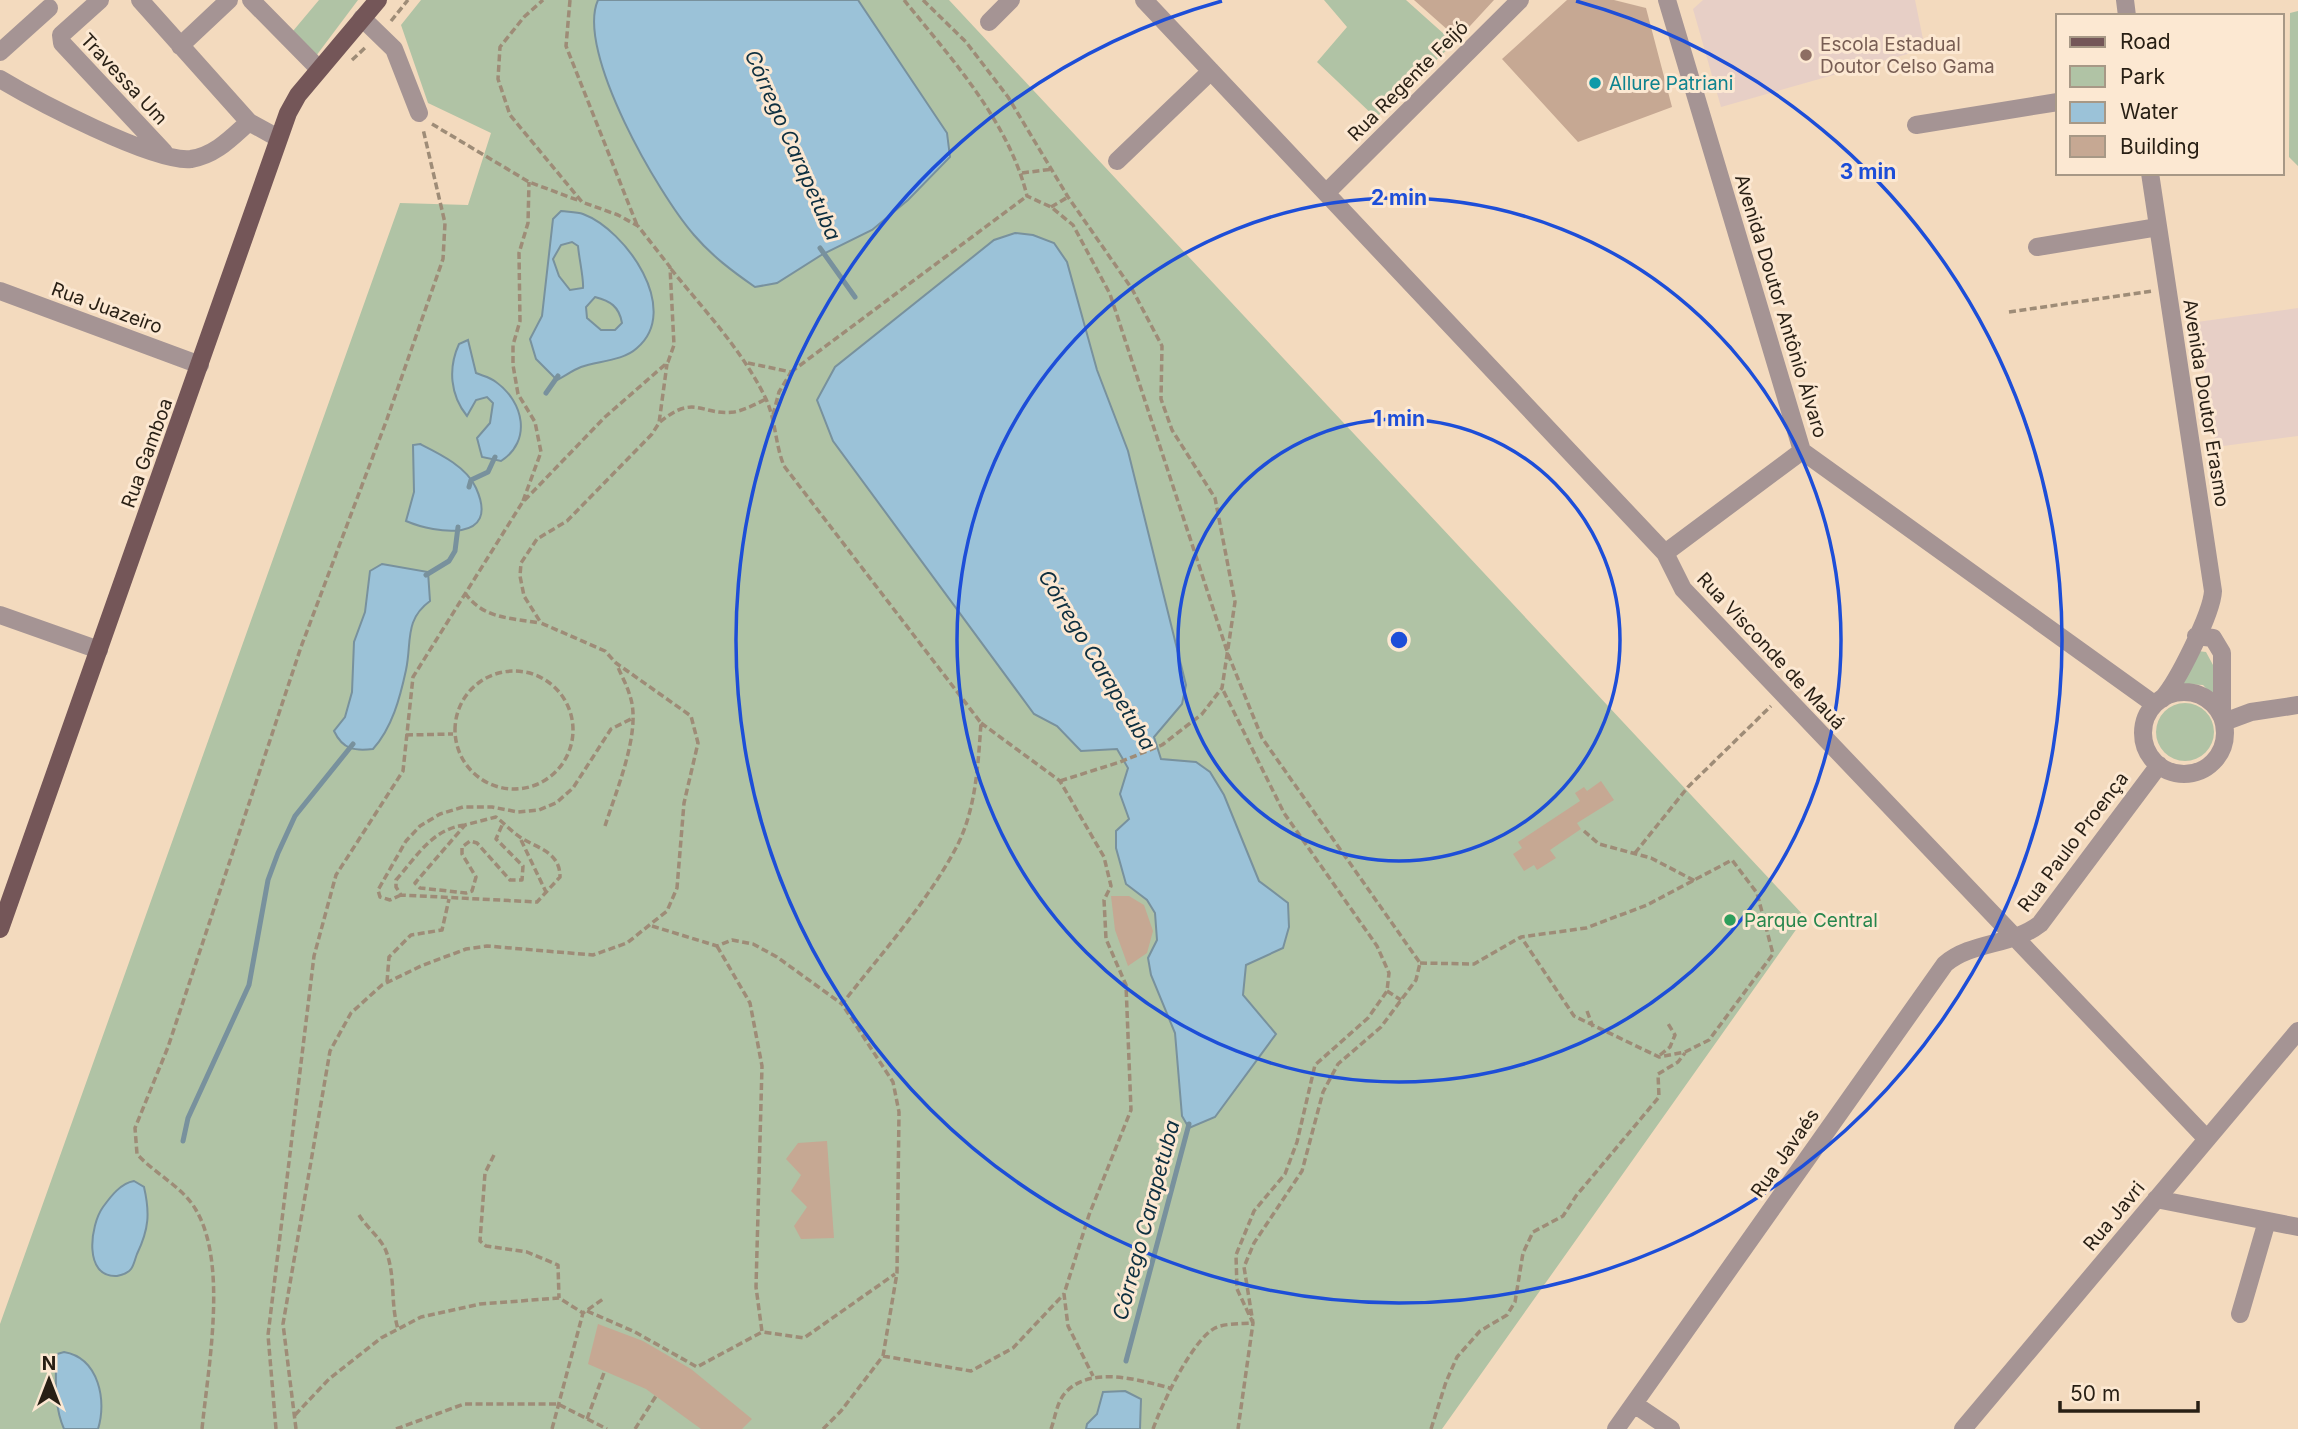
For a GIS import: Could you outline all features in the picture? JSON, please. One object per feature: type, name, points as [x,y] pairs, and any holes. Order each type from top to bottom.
[{"type":"main road","name":"Rua Gamboa","points":[[0,929],[278,138],[298,95],[370,7]]},
{"type":"street","points":[[0,52],[45,4],[68,29],[100,0]]},
{"type":"street","points":[[140,0],[249,121],[278,138]]},
{"type":"street","points":[[180,46],[229,0]]},
{"type":"street","points":[[251,0],[319,69]]},
{"type":"street","points":[[989,22],[1011,0]]},
{"type":"street","name":"Rua Visconde de Mauá","points":[[1144,0],[1665,553],[1683,589],[2207,1139]]},
{"type":"street","name":"Rua Regente Feijó","points":[[1326,193],[1520,0]]},
{"type":"street","name":"Avenida Doutor Antônio Álvaro","points":[[1667,0],[1802,451],[2158,701]]},
{"type":"street","points":[[370,7],[394,49],[419,113]]},
{"type":"street","name":"Travessa Um","points":[[68,29],[61,35],[62,43],[168,156]]},
{"type":"street","points":[[1117,161],[1211,71]]},
{"type":"street","points":[[0,79],[88,126],[168,156],[188,159],[204,156],[222,147],[249,121]]},
{"type":"street","points":[[1916,125],[2056,102]]},
{"type":"street","name":"Avenida Doutor Erasmo","points":[[2150,175],[2213,591],[2210,607],[2176,679],[2158,701]]},
{"type":"street","points":[[2037,247],[2158,227]]},
{"type":"street","name":"Rua Juazeiro","points":[[0,291],[200,365]]},
{"type":"street","points":[[1665,553],[1802,451]]},
{"type":"street","points":[[0,615],[99,650]]},
{"type":"street","points":[[2196,636],[2213,638],[2222,653],[2223,719],[2222,749],[2204,768],[2177,773],[2159,765],[2147,749],[2143,736],[2147,716],[2158,701],[2175,693],[2196,693],[2214,704],[2223,719]]},
{"type":"street","points":[[2223,719],[2298,705]]},
{"type":"street","name":"Rua Paulo Proença","points":[[2015,937],[2040,924],[2159,765]]},
{"type":"street","name":"Rua Javaés","points":[[1616,1429],[1945,964],[1956,955],[2015,937]]},
{"type":"street","name":"Rua Javri","points":[[1962,1429],[2298,1031]]},
{"type":"street","points":[[2157,1199],[2298,1227]]},
{"type":"street","points":[[2240,1314],[2267,1221]]},
{"type":"street","points":[[1634,1404],[1671,1429]]},
{"type":"path","points":[[543,0],[524,17],[500,47],[498,79],[510,115],[582,202]]},
{"type":"path","points":[[572,0],[568,10],[566,46],[638,226],[746,363],[773,416],[776,447],[784,466],[981,723],[1060,780],[1104,857],[1111,886],[1104,900],[1106,939],[1126,985],[1131,1110],[1089,1215],[1065,1294],[1068,1325],[1093,1376]]},
{"type":"path","points":[[904,0],[966,77],[1022,173],[1027,196]]},
{"type":"path","points":[[923,0],[966,42],[990,72],[1068,197],[1132,289],[1163,346],[1161,399],[1168,420],[1215,498],[1235,602],[1222,688],[1202,715],[1162,745],[1120,762],[1060,780]]},
{"type":"path","points":[[419,113],[452,138],[529,182],[618,215],[638,226]]},
{"type":"path","points":[[202,1429],[214,1282],[207,1240],[196,1209],[137,1154],[135,1128],[168,1047],[300,647],[387,419],[443,259],[445,223],[419,113]]},
{"type":"path","points":[[1022,173],[1053,169]]},
{"type":"path","points":[[522,503],[541,452],[535,422],[518,394],[513,365],[513,345],[520,321],[519,253],[528,223],[529,182]]},
{"type":"path","points":[[1027,196],[1051,206],[1073,225],[1110,294],[1227,654],[1262,738],[1420,962],[1416,980],[1381,1027],[1338,1064],[1323,1092],[1302,1171],[1254,1243],[1244,1267],[1253,1323],[1238,1429]]},
{"type":"path","points":[[773,416],[779,393],[791,372],[1027,196]]},
{"type":"path","points":[[1051,206],[1068,197]]},
{"type":"path","points":[[659,423],[668,362],[674,345],[670,267]]},
{"type":"path","points":[[2009,312],[2168,289]]},
{"type":"path","points":[[276,1429],[268,1335],[314,956],[336,875],[402,771],[413,677],[522,503],[605,417],[668,362]]},
{"type":"path","points":[[746,363],[791,372]]},
{"type":"path","points":[[541,623],[524,596],[521,563],[537,539],[576,512],[614,476],[672,411],[701,406],[732,412],[766,399]]},
{"type":"path","points":[[296,1429],[283,1324],[330,1051],[351,1013],[387,982],[466,949],[487,946],[593,955],[627,943],[652,926],[667,911],[677,888],[684,803],[698,743],[691,716],[587,640],[541,623],[486,614],[474,607],[465,593]]},
{"type":"path","points":[[605,825],[626,758],[633,718],[631,697],[616,663]]},
{"type":"path","points":[[510,670],[529,672],[546,679],[565,699],[573,726],[568,753],[552,775],[536,785],[518,789],[499,787],[475,774],[458,752],[454,734],[456,715],[470,691],[492,675],[510,670]]},
{"type":"path","points":[[1222,688],[1284,813],[1377,946],[1390,973],[1387,991],[1367,1018],[1315,1065],[1297,1142],[1285,1174],[1254,1211],[1236,1255],[1237,1289],[1253,1323]]},
{"type":"path","points":[[1634,853],[1688,787],[1784,695]]},
{"type":"path","points":[[401,895],[396,887],[396,880],[437,834],[449,827],[496,817],[520,838],[552,854],[560,868],[560,877],[537,902],[401,895],[390,900],[380,897],[378,890],[407,841],[420,826],[440,814],[463,807],[492,807],[518,812],[539,810],[556,803],[573,788],[611,729],[633,718]]},
{"type":"path","points":[[842,1004],[922,899],[957,847],[976,788],[981,723]]},
{"type":"path","points":[[407,735],[454,734]]},
{"type":"path","points":[[465,825],[418,876],[415,883],[420,888],[466,893],[472,891],[476,877],[462,854],[462,847],[470,841],[477,843],[510,880],[522,880],[523,866],[496,839],[503,823]]},
{"type":"path","points":[[1584,831],[1599,844],[1651,858],[1695,881]]},
{"type":"path","points":[[520,838],[546,892]]},
{"type":"path","points":[[1420,962],[1474,964],[1521,937],[1586,928],[1647,905],[1732,860],[1757,893],[1773,954],[1709,1040],[1685,1052],[1659,1057],[1574,1016],[1521,937]]},
{"type":"path","points":[[387,982],[389,957],[395,950],[411,935],[442,930],[449,898]]},
{"type":"path","points":[[652,926],[717,946],[732,940],[753,944],[777,957],[842,1004],[894,1082],[899,1112],[897,1273],[883,1356],[841,1412],[823,1429]]},
{"type":"path","points":[[717,946],[750,1003],[762,1066],[756,1287],[762,1332]]},
{"type":"path","points":[[1387,991],[1401,1000]]},
{"type":"path","points":[[1587,1012],[1593,1027]]},
{"type":"path","points":[[1659,1057],[1670,1047],[1675,1035],[1667,1022]]},
{"type":"path","points":[[1431,1429],[1457,1357],[1480,1331],[1507,1315],[1515,1302],[1523,1253],[1533,1232],[1563,1216],[1576,1196],[1659,1097],[1658,1074],[1678,1062],[1685,1052]]},
{"type":"path","points":[[494,1155],[485,1173],[480,1241],[486,1246],[527,1252],[558,1265],[559,1298]]},
{"type":"path","points":[[359,1215],[386,1248],[393,1278],[391,1308],[398,1329]]},
{"type":"path","points":[[295,1415],[329,1379],[381,1338],[421,1317],[480,1304],[559,1298],[585,1312],[635,1332],[697,1367],[762,1332],[804,1338],[897,1273]]},
{"type":"path","points":[[883,1356],[971,1371],[1013,1349],[1065,1294]]},
{"type":"path","points":[[552,1429],[585,1312],[603,1299]]},
{"type":"path","points":[[1153,1429],[1170,1388],[1207,1334],[1217,1326],[1253,1323]]},
{"type":"path","points":[[587,1419],[605,1370]]},
{"type":"path","points":[[1051,1429],[1065,1393],[1093,1376],[1145,1381],[1170,1388]]},
{"type":"path","points":[[635,1429],[656,1396]]},
{"type":"path","points":[[396,1429],[464,1404],[558,1404],[607,1429]]},
{"type":"shaded area","name":"Escola Estadual Doutor Celso Gama","points":[[1703,0],[1915,0],[1925,49],[1721,107],[1693,9]]},
{"type":"shaded area","points":[[2298,308],[2298,436],[2216,447],[2197,322]]},
{"type":"green space","points":[[319,0],[358,0],[316,56],[293,31]]},
{"type":"green space","name":"Parque Central","points":[[421,0],[949,0],[1805,917],[1442,1429],[0,1429],[0,1324],[400,203],[468,205],[491,133],[428,103],[401,25]]},
{"type":"green space","points":[[1324,0],[1406,0],[1454,43],[1376,118],[1317,62],[1347,27]]},
{"type":"green space","points":[[2298,11],[2298,166],[2289,157],[2290,13]]},
{"type":"green space","points":[[2198,651],[2206,652],[2213,665],[2213,696],[2203,685],[2183,684]]},
{"type":"green space","points":[[2179,703],[2191,703],[2206,711],[2214,726],[2214,738],[2206,753],[2191,761],[2179,761],[2164,753],[2156,738],[2156,726],[2164,711]]},
{"type":"water","points":[[598,0],[858,0],[947,133],[950,157],[908,200],[872,230],[823,254],[777,283],[755,287],[723,263],[694,235],[642,157],[624,122],[598,53],[594,23]]},
{"type":"water","points":[[561,211],[581,213],[616,236],[643,273],[651,293],[654,313],[649,332],[637,348],[618,358],[581,367],[557,380],[536,359],[530,339],[542,316],[553,219]],"holes":[[[572,242],[578,246],[583,288],[570,290],[559,276],[553,259],[561,245]],[[595,297],[609,303],[619,312],[622,323],[615,330],[601,330],[587,318],[586,307]]]},
{"type":"water","points":[[1015,233],[1033,235],[1054,243],[1067,262],[1097,370],[1128,451],[1186,685],[1182,704],[1154,737],[1161,759],[1196,762],[1210,772],[1224,795],[1259,881],[1288,903],[1289,927],[1283,948],[1246,965],[1243,995],[1276,1034],[1215,1117],[1189,1128],[1182,1116],[1175,1033],[1151,975],[1148,958],[1157,940],[1155,913],[1147,900],[1126,884],[1116,848],[1116,831],[1129,819],[1120,794],[1128,768],[1117,749],[1081,751],[1057,726],[1034,714],[833,441],[817,400],[835,367],[994,240]]},
{"type":"water","points":[[468,340],[476,373],[491,379],[506,390],[521,421],[517,443],[511,453],[501,461],[482,457],[477,438],[490,423],[493,403],[487,397],[476,400],[467,416],[454,390],[452,372],[455,353],[459,344]]},
{"type":"water","points":[[420,444],[452,462],[472,480],[481,506],[480,518],[473,526],[448,531],[406,521],[414,492],[413,445]]},
{"type":"water","points":[[382,564],[428,572],[430,601],[416,616],[410,632],[404,681],[390,722],[373,749],[361,750],[346,746],[334,731],[345,717],[352,692],[354,642],[365,612],[370,571]]},
{"type":"water","points":[[134,1181],[144,1187],[146,1196],[148,1213],[144,1237],[130,1270],[117,1276],[106,1274],[99,1269],[92,1249],[98,1215],[113,1194],[125,1184]]},
{"type":"water","points":[[64,1352],[85,1363],[98,1382],[101,1418],[98,1429],[64,1429],[57,1403],[56,1359],[57,1354]]},
{"type":"water","points":[[1125,1391],[1141,1399],[1140,1429],[1086,1429],[1087,1424],[1097,1414],[1103,1392]]},
{"type":"building","points":[[1414,0],[1494,0],[1458,39]]},
{"type":"building","name":"Allure Patriani","points":[[1567,0],[1614,0],[1646,8],[1672,107],[1578,142],[1502,59]]},
{"type":"building","points":[[1601,781],[1614,800],[1577,823],[1581,829],[1550,850],[1556,858],[1537,870],[1534,865],[1524,871],[1513,854],[1522,848],[1518,842],[1580,801],[1575,793],[1584,787],[1587,791]]},
{"type":"building","points":[[1111,896],[1129,896],[1144,905],[1153,931],[1147,953],[1128,966],[1115,930]]},
{"type":"building","points":[[827,1141],[834,1238],[801,1239],[794,1226],[807,1207],[791,1191],[801,1175],[786,1159],[798,1143]]},
{"type":"building","points":[[598,1324],[643,1341],[691,1369],[752,1419],[742,1429],[701,1429],[646,1389],[588,1364]]},
{"type":"waterway","name":"Córrego Carapetuba","points":[[820,248],[855,297]]},
{"type":"waterway","points":[[546,393],[558,376]]},
{"type":"waterway","points":[[469,487],[471,480],[488,472],[495,457]]},
{"type":"waterway","points":[[426,575],[449,561],[455,551],[458,527]]},
{"type":"waterway","points":[[183,1141],[188,1118],[249,985],[268,880],[278,853],[295,816],[353,744]]},
{"type":"waterway","name":"Córrego Carapetuba","points":[[1126,1361],[1189,1124]]},
{"type":"place","name":"Escola Estadual Doutor Celso Gama","points":[[1806,55]]},
{"type":"place","name":"Allure Patriani","points":[[1595,83]]},
{"type":"place","name":"Parque Central","points":[[1730,920]]}]
